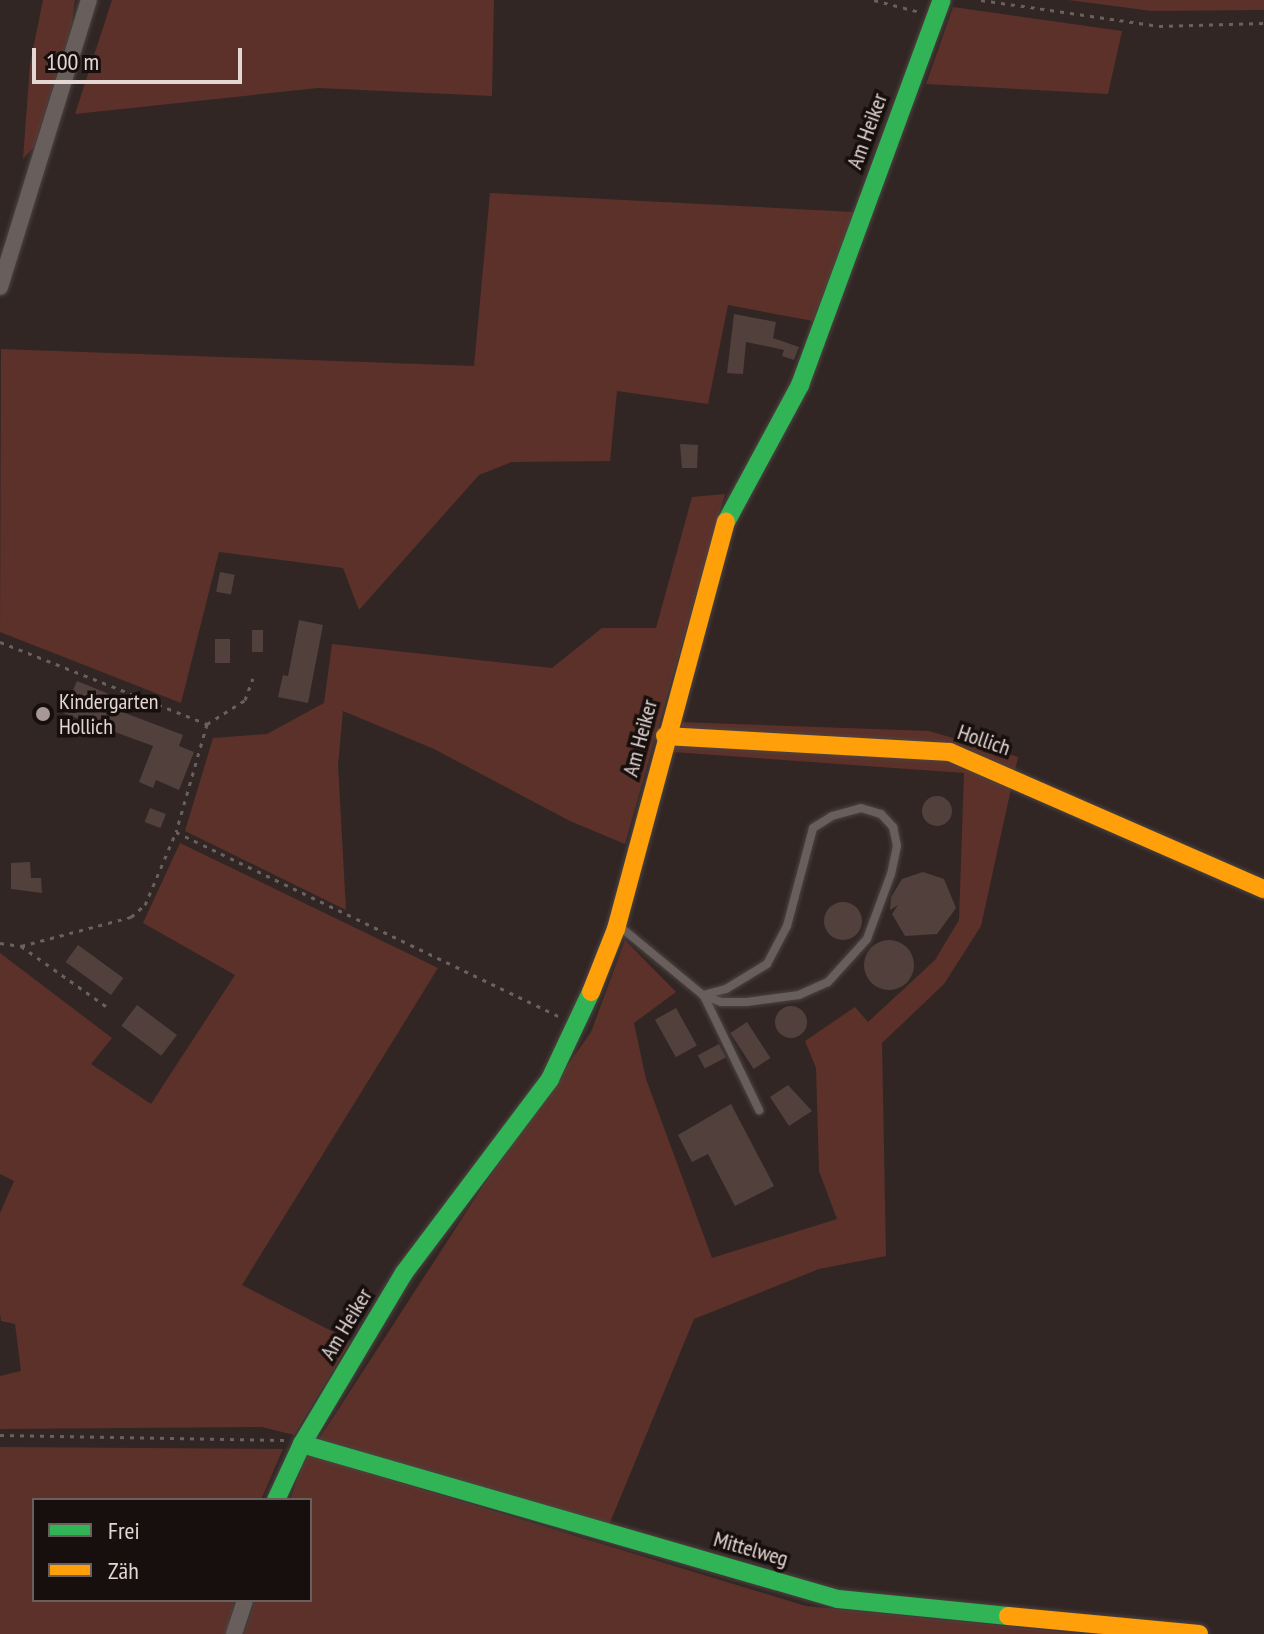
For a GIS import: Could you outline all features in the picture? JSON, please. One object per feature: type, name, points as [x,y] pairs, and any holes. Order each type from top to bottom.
[{"type":"street","points":[[0,287],[89,0]]},
{"type":"street","name":"Am Heiker","points":[[277,1498],[302,1444],[404,1273],[550,1079],[578,1026],[617,925],[665,736],[729,510],[800,385],[939,6]]},
{"type":"street","name":"Hollich","points":[[665,736],[950,752],[1264,889]]},
{"type":"street","name":"Mittelweg","points":[[302,1444],[838,1599],[1199,1634]]},
{"type":"street","points":[[234,1634],[244,1602]]},
{"type":"lane","points":[[617,925],[703,995],[721,1002],[799,995],[828,982],[867,939],[891,874],[897,846],[893,827],[881,814],[861,808],[832,816],[813,828],[787,926],[767,964],[747,979],[703,995]]},
{"type":"lane","points":[[703,995],[759,1110]]},
{"type":"path","points":[[874,0],[939,6]]},
{"type":"path","points":[[981,0],[1159,26],[1264,23]]},
{"type":"path","points":[[0,642],[207,724]]},
{"type":"path","points":[[0,943],[21,946],[131,917],[145,905],[176,832],[207,724],[245,700],[253,678]]},
{"type":"path","points":[[176,832],[578,1026]]},
{"type":"path","points":[[21,946],[107,1007]]},
{"type":"path","points":[[0,1435],[270,1437],[302,1444]]},
{"type":"shaded area","points":[[43,0],[75,0],[72,24],[34,147],[23,159],[30,64]]},
{"type":"shaded area","points":[[112,0],[494,0],[492,96],[318,88],[75,114]]},
{"type":"shaded area","points":[[1068,0],[1264,0],[1264,10],[1152,11]]},
{"type":"shaded area","points":[[953,7],[1122,31],[1108,94],[926,84]]},
{"type":"shaded area","points":[[490,193],[854,212],[813,321],[728,305],[708,404],[617,391],[610,461],[512,462],[479,475],[359,610],[343,568],[219,552],[181,703],[0,632],[1,349],[474,366]]},
{"type":"shaded area","points":[[725,494],[625,844],[570,821],[434,749],[343,711],[338,765],[346,910],[185,831],[213,738],[267,734],[324,703],[332,644],[552,668],[602,628],[656,628],[692,497]]},
{"type":"shaded area","points":[[678,722],[929,731],[1018,757],[981,926],[944,984],[882,1043],[886,1256],[819,1269],[694,1319],[609,1525],[319,1439],[485,1183],[591,1032],[625,940],[676,992],[634,1023],[646,1079],[712,1258],[837,1219],[819,1171],[816,1068],[805,1041],[855,1007],[868,1022],[935,960],[959,920],[964,773],[672,752]]},
{"type":"shaded area","points":[[180,843],[438,968],[242,1285],[351,1341],[294,1435],[262,1427],[0,1429],[0,1376],[21,1371],[15,1324],[1,1321],[0,1313],[0,1213],[14,1181],[0,1174],[0,953],[112,1038],[91,1064],[151,1104],[235,975],[143,923]]},
{"type":"shaded area","points":[[0,1447],[283,1449],[262,1498],[32,1498],[32,1602],[234,1602],[226,1634],[0,1634]]},
{"type":"shaded area","points":[[306,1454],[806,1606],[1084,1634],[244,1634],[254,1602],[312,1602],[312,1498],[291,1498]]},
{"type":"building","points":[[734,314],[776,322],[773,338],[799,347],[794,360],[782,356],[784,350],[746,342],[743,374],[727,373]]},
{"type":"building","points":[[680,444],[698,445],[697,468],[682,468]]},
{"type":"building","points":[[220,572],[235,575],[231,594],[216,592]]},
{"type":"building","points":[[299,620],[323,625],[308,703],[278,697],[283,675],[288,676]]},
{"type":"building","points":[[252,630],[263,630],[263,652],[252,652]]},
{"type":"building","points":[[215,639],[230,639],[230,663],[215,663]]},
{"type":"building","points":[[77,681],[109,694],[104,705],[183,735],[179,746],[194,752],[179,790],[156,780],[153,788],[139,782],[153,746],[63,713]]},
{"type":"building","points":[[937,796],[948,800],[952,811],[948,822],[937,826],[926,822],[922,811],[926,800]]},
{"type":"building","points":[[150,808],[166,814],[160,828],[145,822]]},
{"type":"building","points":[[30,862],[31,878],[41,878],[42,893],[11,889],[11,863]]},
{"type":"building","points":[[923,872],[944,879],[956,908],[937,934],[905,936],[892,914],[898,905],[890,910],[891,897],[902,879]]},
{"type":"building","points":[[843,902],[856,908],[862,921],[856,934],[843,940],[830,934],[824,921],[830,908]]},
{"type":"building","points":[[889,940],[907,947],[914,965],[907,983],[889,990],[871,983],[864,965],[871,947]]},
{"type":"building","points":[[78,945],[123,978],[111,995],[66,962]]},
{"type":"building","points":[[137,1005],[177,1035],[161,1056],[121,1026]]},
{"type":"building","points":[[791,1006],[802,1011],[807,1022],[802,1033],[791,1038],[780,1033],[775,1022],[780,1011]]},
{"type":"building","points":[[676,1008],[697,1046],[676,1057],[655,1020]]},
{"type":"building","points":[[747,1022],[770,1058],[754,1069],[730,1033]]},
{"type":"building","points":[[719,1044],[726,1057],[705,1069],[698,1055]]},
{"type":"building","points":[[788,1085],[812,1111],[789,1126],[770,1097]]},
{"type":"building","points":[[731,1104],[774,1186],[735,1206],[708,1154],[692,1162],[678,1135]]},
{"type":"traffic: fast","points":[[726,522],[800,385],[942,0]]},
{"type":"traffic: fast","points":[[277,1498],[302,1444],[404,1273],[550,1079],[591,992]]},
{"type":"traffic: fast","points":[[302,1444],[838,1599],[1008,1616]]},
{"type":"traffic: slow","points":[[591,992],[616,929],[726,522]]},
{"type":"traffic: slow","points":[[665,736],[950,752],[1264,889]]},
{"type":"traffic: slow","points":[[1008,1616],[1199,1634]]},
{"type":"place","name":"Kindergarten Hollich","points":[[43,714]]}]
